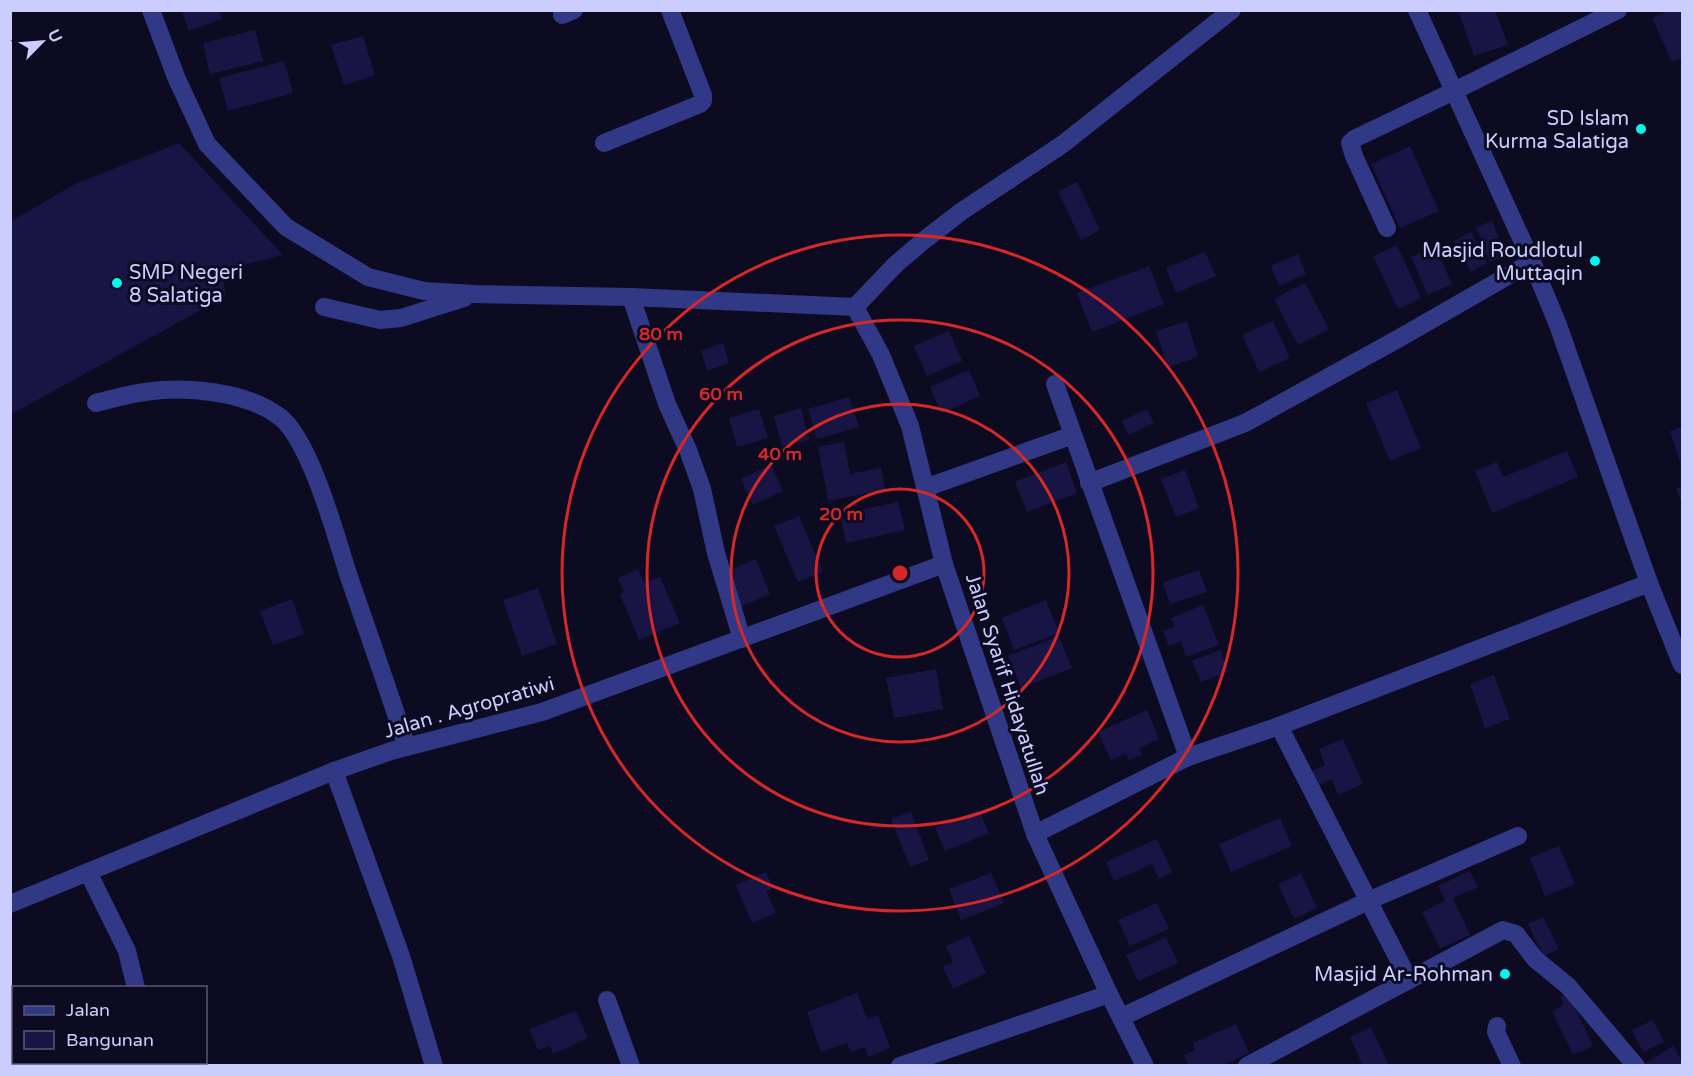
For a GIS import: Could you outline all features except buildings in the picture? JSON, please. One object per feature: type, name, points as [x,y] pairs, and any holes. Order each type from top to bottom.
[{"type":"street","points":[[151,10],[176,77],[207,144],[286,227],[368,278],[424,291],[474,294],[631,297],[855,307],[895,265],[923,241],[962,211],[1064,144],[1232,10]]},
{"type":"street","points":[[604,144],[703,101],[703,95],[670,10]]},
{"type":"street","points":[[1417,10],[1532,262],[1558,325],[1649,583],[1683,665]]},
{"type":"street","points":[[1387,228],[1354,156],[1350,143],[1354,139],[1618,10]]},
{"type":"street","points":[[1089,483],[1245,423],[1532,262]]},
{"type":"street","points":[[324,307],[380,320],[401,318],[474,294]]},
{"type":"street","points":[[631,297],[667,404],[688,450],[702,489],[716,553],[742,639]]},
{"type":"street","name":"Jalan Syarif Hidayatullah","points":[[855,307],[881,356],[909,426],[944,564],[1035,834],[1109,994],[1145,1065]]},
{"type":"street","points":[[1056,384],[1089,483],[1188,758]]},
{"type":"street","points":[[96,403],[146,392],[208,391],[230,394],[260,405],[287,423],[296,436],[317,483],[407,747]]},
{"type":"street","points":[[925,488],[1073,435]]},
{"type":"street","name":"Jalan . Agropratiwi","points":[[10,904],[334,771],[407,747],[542,712],[944,564]]},
{"type":"street","points":[[1035,834],[1188,758],[1279,726],[1649,583]]},
{"type":"street","points":[[1279,726],[1409,980]]},
{"type":"street","points":[[334,771],[401,956],[434,1065]]},
{"type":"street","points":[[1122,1017],[1368,901],[1518,836]]},
{"type":"street","points":[[88,872],[127,951],[136,986]]},
{"type":"street","points":[[1247,1065],[1503,930],[1516,934],[1535,958],[1568,986],[1636,1065]]},
{"type":"street","points":[[900,1065],[1109,994]]},
{"type":"street","points":[[607,1000],[631,1065]]},
{"type":"street","points":[[1497,1026],[1496,1032],[1512,1065]]},
{"type":"place","name":"SD Islam Kurma Salatiga","points":[[1641,129]]},
{"type":"place","name":"Masjid Roudlotul Muttaqin","points":[[1595,261]]},
{"type":"place","name":"SMP Negeri 8 Salatiga","points":[[117,283]]},
{"type":"place","name":"Masjid Ar-Rohman","points":[[1505,974]]}]
